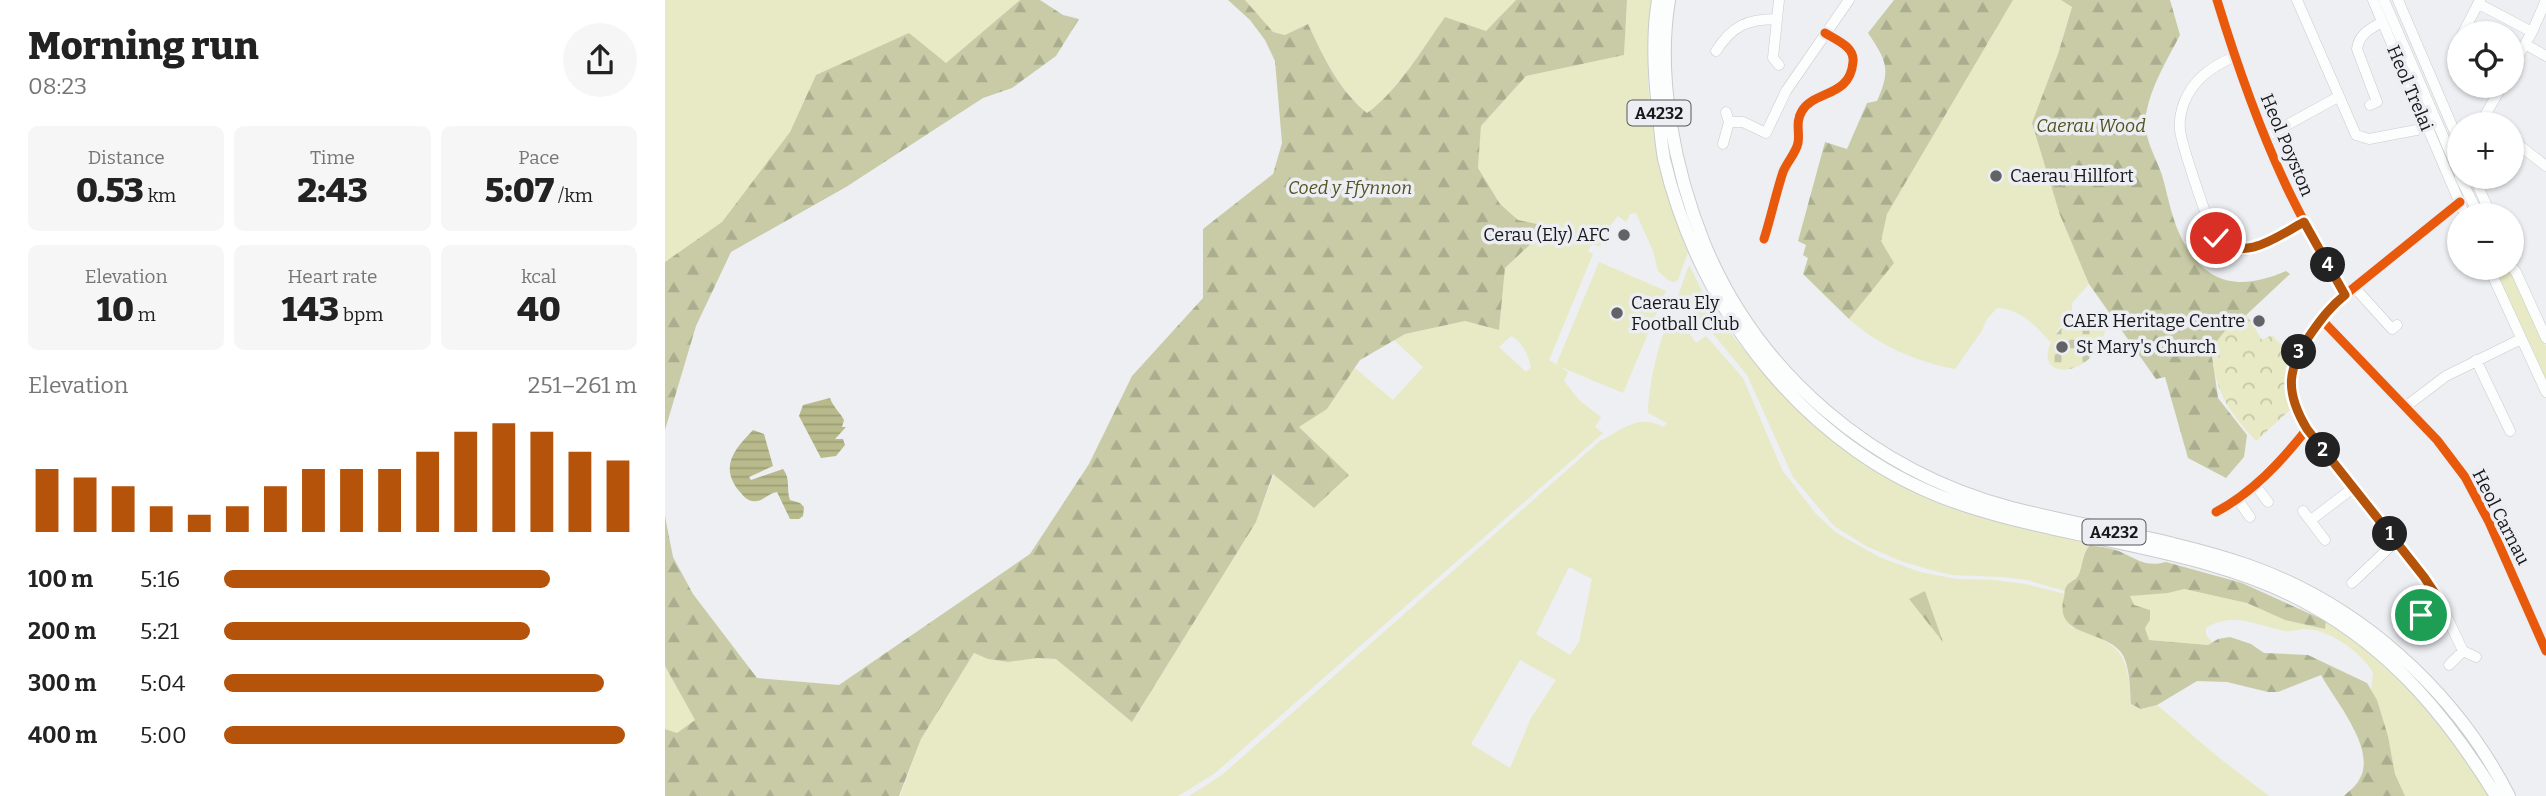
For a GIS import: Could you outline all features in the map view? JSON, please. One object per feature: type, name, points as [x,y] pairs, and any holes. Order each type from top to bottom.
[{"type":"main road","name":"A4232","points":[[1658,0],[1655,16],[1655,82],[1664,157],[1727,315],[1775,378],[1800,403],[1855,449],[1916,485],[1961,504],[2083,537],[2205,564],[2248,577],[2311,605],[2385,657],[2425,696],[2463,743],[2496,796]]},
{"type":"main road","name":"A4232","points":[[1669,0],[1666,17],[1667,83],[1675,154],[1688,220]]},
{"type":"main road","name":"A4232","points":[[1712,276],[1782,370],[1859,438],[1920,474],[1964,494],[2010,508],[2238,562],[2290,583],[2339,609],[2391,648],[2435,690],[2471,736],[2509,796]]},
{"type":"street","points":[[1779,0],[1773,58],[1779,65]]},
{"type":"street","points":[[1723,144],[1727,117],[1766,133],[1786,91],[1849,0]]},
{"type":"street","name":"Heol Poyston","points":[[2217,0],[2234,57],[2265,137],[2304,222],[2345,295]]},
{"type":"street","points":[[2297,0],[2352,131],[2361,138],[2369,139],[2427,128]]},
{"type":"street","name":"Heol Trelai","points":[[2373,0],[2460,202]]},
{"type":"street","name":"Heol Trelai","points":[[2384,0],[2447,145]]},
{"type":"street","name":"Heol Trelai","points":[[2398,0],[2447,115]]},
{"type":"street","points":[[2546,0],[2525,44],[2546,55]]},
{"type":"street","points":[[2469,21],[2479,2],[2532,32]]},
{"type":"street","points":[[1716,51],[1727,43],[1728,33],[1745,23],[1777,19]]},
{"type":"street","points":[[2370,105],[2377,102],[2357,49],[2358,42],[2363,35],[2382,22]]},
{"type":"street","points":[[1764,239],[1766,216],[1783,172],[1798,145],[1798,118],[1810,102],[1830,95],[1840,88],[1853,65],[1853,57],[1848,48],[1825,33]]},
{"type":"street","points":[[2234,57],[2220,63],[2198,80],[2184,104],[2181,117],[2182,138],[2212,229],[2223,244],[2248,250],[2304,222]]},
{"type":"street","name":"Heol Trelai","points":[[2416,73],[2427,68]]},
{"type":"street","points":[[2265,137],[2338,97]]},
{"type":"street","points":[[2524,149],[2546,166]]},
{"type":"street","points":[[2460,202],[2330,307],[2299,350],[2292,373],[2293,402],[2307,429],[2438,598],[2463,651],[2476,657]]},
{"type":"street","points":[[2494,280],[2546,392]]},
{"type":"street","points":[[2519,280],[2546,338]]},
{"type":"street","points":[[2355,288],[2392,329],[2397,325]]},
{"type":"street","name":"Heol Carnau","points":[[2321,319],[2437,440],[2465,478],[2490,522],[2546,650]]},
{"type":"street","points":[[2405,407],[2446,376],[2521,339]]},
{"type":"street","points":[[2476,360],[2510,431]]},
{"type":"street","points":[[2216,512],[2238,500],[2255,485],[2307,429]]},
{"type":"street","points":[[2255,485],[2268,502]]},
{"type":"street","points":[[2311,520],[2353,488]]},
{"type":"street","points":[[2238,500],[2250,517]]},
{"type":"street","points":[[2303,511],[2325,540]]},
{"type":"street","points":[[2352,583],[2396,541]]},
{"type":"street","points":[[2407,620],[2438,598]]},
{"type":"street","points":[[2449,665],[2463,651]]},
{"type":"green space","points":[[665,0],[1020,0],[946,63],[816,75],[790,132],[722,222],[665,262]]},
{"type":"green space","points":[[1020,0],[1040,0],[1063,15],[1079,19],[1056,56],[1012,88],[983,98],[846,187],[731,252],[696,326],[665,430],[665,262],[722,222],[790,132],[816,75],[909,33],[946,63]]},
{"type":"green space","name":"Coed y Ffynnon","points":[[1228,0],[1245,0],[1273,32],[1285,35],[1308,24],[1340,83],[1367,113],[1400,81],[1445,17],[1486,31],[1516,0],[1627,0],[1624,55],[1526,76],[1481,126],[1478,168],[1500,204],[1518,220],[1552,227],[1569,234],[1567,240],[1535,229],[1537,238],[1505,268],[1499,330],[1465,321],[1405,334],[1360,360],[1327,409],[1299,427],[1349,475],[1314,508],[1273,474],[1256,522],[1132,722],[1056,659],[1037,658],[1008,662],[988,659],[974,653],[921,739],[899,796],[665,796],[665,729],[677,733],[695,720],[665,666],[665,516],[673,557],[693,594],[757,678],[839,685],[1030,554],[1089,464],[1132,376],[1203,298],[1203,229],[1273,174],[1282,143],[1275,61],[1265,40],[1250,20]]},
{"type":"green space","points":[[1245,0],[1516,0],[1486,31],[1445,17],[1400,81],[1367,113],[1340,83],[1308,24],[1285,35],[1273,32]]},
{"type":"green space","points":[[1627,0],[1652,0],[1648,66],[1653,128],[1666,190],[1688,252],[1678,280],[1668,280],[1658,271],[1653,251],[1636,213],[1630,214],[1626,222],[1618,216],[1605,232],[1600,247],[1592,244],[1588,251],[1593,254],[1549,360],[1568,372],[1564,381],[1579,400],[1601,417],[1595,427],[1603,433],[1214,774],[1178,796],[900,796],[921,739],[974,653],[988,659],[1008,662],[1037,658],[1056,659],[1132,722],[1256,522],[1274,474],[1348,475],[1299,427],[1327,409],[1355,368],[1393,400],[1423,367],[1394,340],[1405,334],[1465,321],[1499,330],[1505,268],[1537,238],[1534,228],[1567,239],[1552,227],[1518,220],[1500,204],[1478,168],[1481,126],[1526,76],[1624,55]],"holes":[[[1511,336],[1519,342],[1530,362],[1531,367],[1526,372],[1499,347]]]},
{"type":"green space","points":[[1894,0],[2013,0],[1887,214],[1881,241],[1894,263],[1849,319],[1803,274],[1808,258],[1803,255],[1806,245],[1798,241],[1825,142],[1847,149],[1867,103],[1877,101],[1884,81],[1885,66],[1868,33]]},
{"type":"green space","points":[[2013,0],[2061,0],[2072,6],[2058,54],[2060,215],[2089,284],[2072,303],[2072,317],[2059,328],[2051,343],[2021,315],[1997,308],[1955,369],[1926,362],[1885,345],[1849,319],[1862,304],[1887,214]]},
{"type":"green space","name":"Caerau Wood","points":[[2061,0],[2170,0],[2180,35],[2156,83],[2145,122],[2147,138],[2162,175],[2179,233],[2203,268],[2215,276],[2241,282],[2255,281],[2286,271],[2290,274],[2211,348],[2218,398],[2247,435],[2244,457],[2226,478],[2188,458],[2165,377],[2156,379],[2089,284],[2060,215],[2032,123],[2072,7]]},
{"type":"green space","name":"Caerau Ely Football Club","points":[[1599,262],[1666,291],[1623,393],[1556,365]]},
{"type":"green space","points":[[1689,265],[1705,297],[1735,339],[1772,383],[1817,426],[1959,509],[2013,525],[2090,542],[2077,578],[2065,587],[2065,591],[2027,580],[1953,575],[1901,561],[1866,546],[1834,526],[1793,477],[1747,375],[1678,296]]},
{"type":"green space","points":[[2498,280],[2515,280],[2546,346],[2546,384]]},
{"type":"green space","points":[[2247,315],[2262,340],[2272,335],[2278,342],[2294,350],[2287,380],[2290,410],[2256,441],[2224,399],[2216,377],[2211,348],[2225,331]]},
{"type":"green space","points":[[1670,317],[1682,323],[1696,343],[1706,336],[1743,378],[1782,470],[1816,514],[1835,532],[1879,557],[1920,572],[1956,579],[2025,584],[2065,594],[2070,626],[2100,638],[2124,660],[2131,704],[2141,709],[2157,705],[2269,796],[1189,796],[1222,775],[1600,441],[1638,422],[1654,423],[1663,427],[1667,423],[1648,413],[1655,364]],"holes":[[[1569,567],[1592,579],[1579,642],[1570,655],[1536,634]],[[1520,660],[1556,680],[1531,718],[1510,768],[1471,744]]]},
{"type":"green space","points":[[2072,317],[2096,319],[2105,331],[2097,350],[2084,363],[2071,369],[2059,369],[2050,364],[2048,353],[2054,337]]},
{"type":"green space","points":[[2090,545],[2115,550],[2144,562],[2166,562],[2242,583],[2326,621],[2325,629],[2285,620],[2247,603],[2184,589],[2130,596],[2134,605],[2150,610],[2150,620],[2145,628],[2149,640],[2208,645],[2218,639],[2230,637],[2251,644],[2264,653],[2308,655],[2367,683],[2377,700],[2388,736],[2395,774],[2405,796],[2344,796],[2359,780],[2363,755],[2352,726],[2321,675],[2278,692],[2227,682],[2197,681],[2157,705],[2141,709],[2131,704],[2128,669],[2120,651],[2072,626],[2065,619],[2062,610],[2065,588],[2078,576],[2085,552]]},
{"type":"green space","points":[[2183,589],[2247,603],[2285,620],[2325,629],[2326,621],[2360,643],[2389,666],[2422,699],[2465,756],[2490,796],[2405,796],[2395,774],[2388,736],[2377,700],[2371,690],[2373,672],[2353,650],[2325,633],[2306,629],[2285,631],[2236,620],[2216,623],[2206,628],[2206,635],[2212,642],[2208,645],[2148,640],[2145,628],[2150,620],[2134,605],[2129,595],[2168,593]]},
{"type":"green space","points":[[1925,591],[1943,642],[1909,599]]},
{"type":"green space","points":[[665,666],[695,720],[677,733],[665,729]]},
{"type":"shaded area","points":[[830,398],[844,420],[842,427],[846,427],[835,439],[843,439],[845,445],[836,456],[821,458],[799,416],[803,405]]},
{"type":"shaded area","points":[[753,430],[764,434],[773,466],[749,477],[751,480],[783,469],[787,477],[790,500],[804,507],[803,516],[799,519],[790,519],[777,492],[759,501],[752,501],[743,496],[733,482],[730,474],[732,458]]},
{"type":"cycle path","points":[[2217,0],[2247,92],[2274,159],[2306,225],[2345,295]]},
{"type":"cycle path","points":[[1764,239],[1783,172],[1797,147],[1802,111],[1808,104],[1839,88],[1850,74],[1853,62],[1851,52],[1844,44],[1825,33]]},
{"type":"cycle path","points":[[2216,512],[2242,496],[2265,476],[2307,429],[2298,414],[2291,392],[2293,366],[2299,350],[2330,307],[2460,202]]},
{"type":"cycle path","points":[[2321,319],[2437,440],[2465,477],[2489,522],[2546,651]]},
{"type":"place","name":"Caerau Hillfort","points":[[1996,176]]},
{"type":"place","name":"Cerau (Ely) AFC","points":[[1624,235]]},
{"type":"place","name":"Caerau Ely Football Club","points":[[1617,313]]},
{"type":"place","name":"CAER Heritage Centre","points":[[2259,321]]},
{"type":"place","name":"St Mary's Church","points":[[2062,347]]},
{"type":"route","points":[[2216,238],[2231,248],[2248,250],[2304,222],[2345,295],[2330,307],[2299,350],[2291,381],[2293,402],[2307,429],[2438,598],[2419,610],[2421,615]]}]
